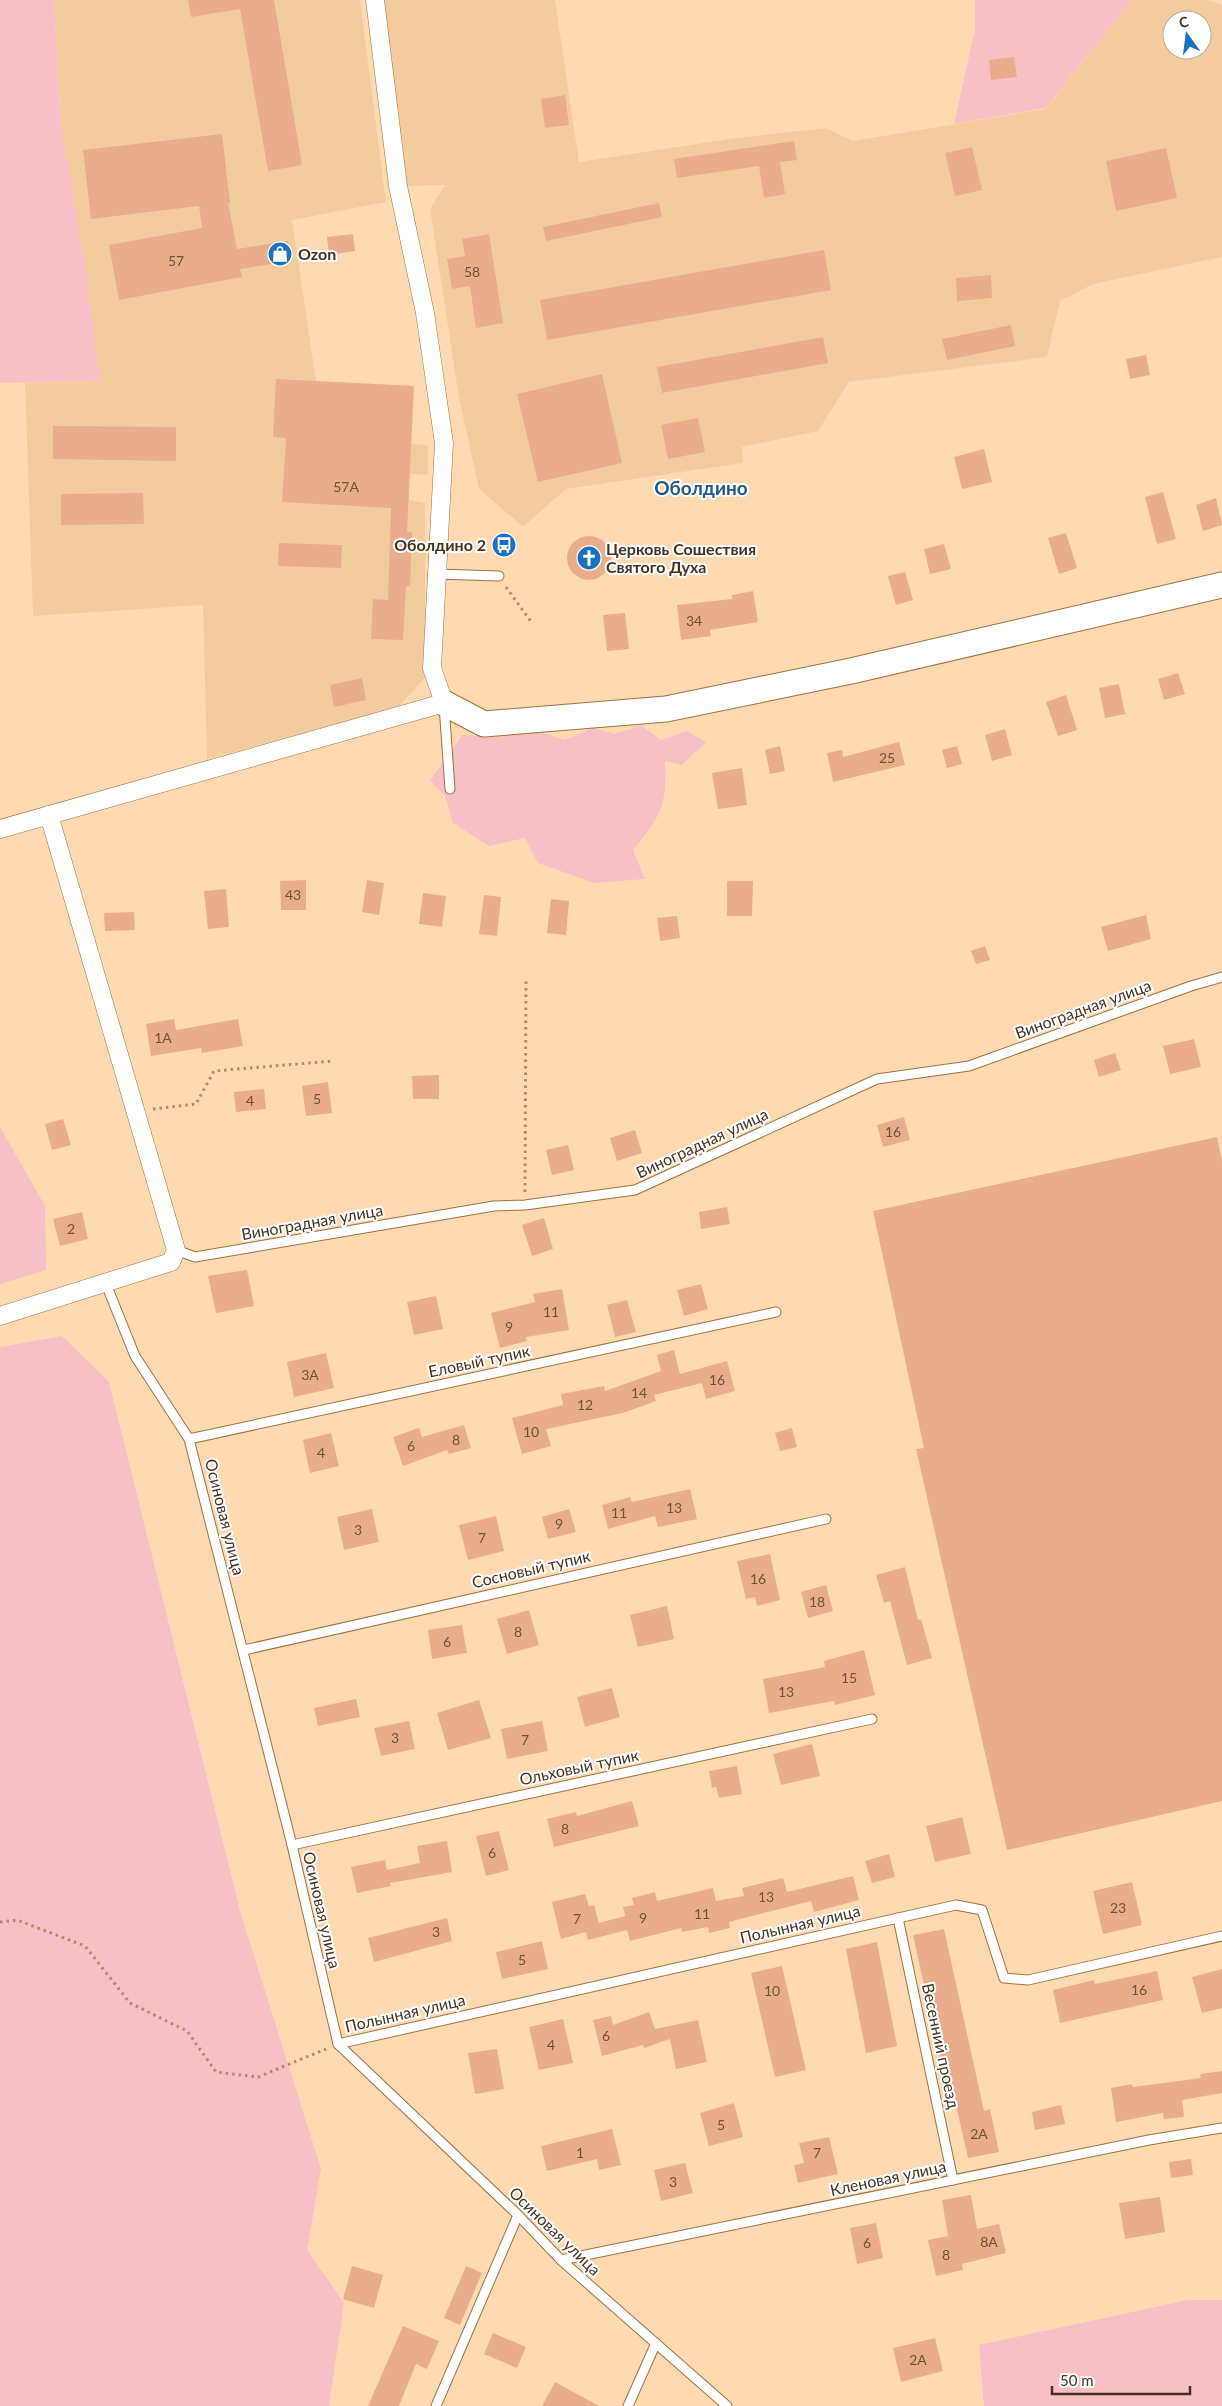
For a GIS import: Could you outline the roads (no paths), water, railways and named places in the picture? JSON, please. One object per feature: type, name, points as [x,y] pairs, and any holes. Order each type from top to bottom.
[{"type":"street","points":[[375,0],[398,186],[425,313],[444,442],[432,668],[444,703],[484,724],[666,709],[851,671],[1222,585]]},
{"type":"street","points":[[0,829],[444,703]]},
{"type":"street","points":[[0,1316],[171,1262],[176,1250],[49,815]]},
{"type":"lane","points":[[436,574],[499,576]]},
{"type":"lane","points":[[444,703],[450,789]]},
{"type":"lane","name":"Виноградная улица","points":[[176,1250],[195,1257],[494,1206],[525,1205],[635,1190],[877,1079],[969,1066],[1191,986],[1222,977]]},
{"type":"lane","name":"Осиновая улица","points":[[106,1284],[135,1356],[189,1439],[244,1650],[338,2044],[518,2215],[561,2260],[727,2406]]},
{"type":"lane","name":"Еловый тупик","points":[[189,1439],[776,1312]]},
{"type":"lane","name":"Сосновый тупик","points":[[244,1650],[826,1518]]},
{"type":"lane","name":"Ольховый тупик","points":[[292,1845],[872,1719]]},
{"type":"lane","name":"Полынная улица","points":[[338,2044],[956,1905],[982,1910],[1004,1978],[1028,1980],[1222,1936]]},
{"type":"lane","name":"Весенний проезд","points":[[898,1918],[953,2180]]},
{"type":"lane","name":"Кленовая улица","points":[[561,2260],[1149,2140],[1222,2128]]},
{"type":"lane","points":[[436,2406],[518,2215]]},
{"type":"lane","points":[[628,2406],[656,2343]]},
{"type":"place","name":"Ozon","points":[[280,254]]},
{"type":"place","name":"Оболдино 2","points":[[504,545]]},
{"type":"place","name":"Церковь Сошествия Святого Духа","points":[[589,558]]},
{"type":"district","name":"Оболдино","points":[[701,488]]}]
